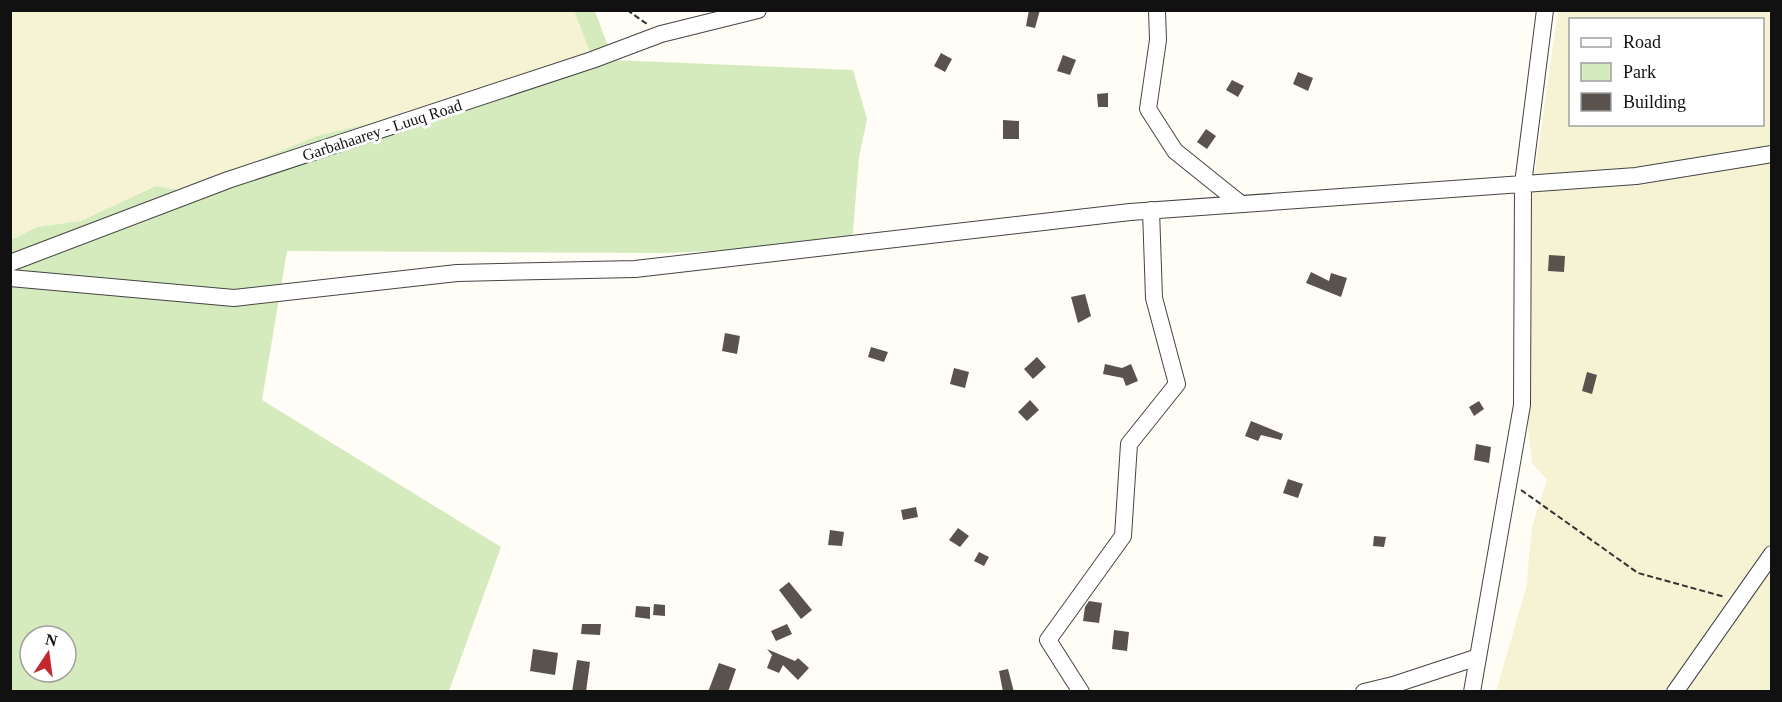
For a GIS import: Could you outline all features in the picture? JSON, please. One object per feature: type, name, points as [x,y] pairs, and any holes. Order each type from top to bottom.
[{"type":"street","name":"Garbahaarey - Luuq Road","points":[[10,263],[228,180],[571,68],[661,34],[758,10]]},
{"type":"street","points":[[1157,10],[1158,40],[1148,110],[1175,151],[1241,204]]},
{"type":"street","points":[[1472,692],[1522,405],[1523,184],[1545,10]]},
{"type":"street","points":[[10,278],[234,298],[457,273],[635,269],[1151,210],[1636,176],[1772,154]]},
{"type":"street","points":[[1081,692],[1048,640],[1123,536],[1129,444],[1178,384],[1154,298],[1151,210]]},
{"type":"street","points":[[1675,692],[1772,554]]},
{"type":"street","points":[[1364,692],[1394,685],[1478,657]]},
{"type":"path","points":[[627,10],[661,34]]},
{"type":"path","points":[[1509,481],[1638,573],[1738,601]]},
{"type":"shaded area","points":[[11,11],[574,11],[591,53],[184,191],[156,186],[81,221],[37,227],[11,240]]},
{"type":"shaded area","points":[[1558,11],[1771,11],[1771,691],[1496,692],[1526,588],[1532,527],[1547,480],[1532,463],[1524,393],[1521,269]]},
{"type":"green space","points":[[574,11],[595,11],[613,60],[853,70],[867,119],[859,157],[852,244],[665,253],[287,251],[262,400],[501,547],[449,691],[11,692],[11,240],[37,227],[81,221],[156,186],[184,191],[317,136],[440,107],[590,52]]},
{"type":"building","points":[[1029,10],[1040,10],[1035,28],[1026,26]]},
{"type":"building","points":[[941,53],[952,59],[945,72],[934,66]]},
{"type":"building","points":[[1063,55],[1076,60],[1070,75],[1057,71]]},
{"type":"building","points":[[1298,72],[1313,78],[1308,91],[1293,84]]},
{"type":"building","points":[[1232,80],[1244,86],[1238,97],[1226,90]]},
{"type":"building","points":[[1108,93],[1108,107],[1098,107],[1097,94]]},
{"type":"building","points":[[1003,120],[1019,121],[1019,139],[1003,139]]},
{"type":"building","points":[[1206,129],[1216,136],[1207,149],[1197,142]]},
{"type":"building","points":[[1549,255],[1565,256],[1564,272],[1548,271]]},
{"type":"building","points":[[1311,272],[1329,281],[1331,273],[1347,278],[1341,297],[1306,283]]},
{"type":"building","points":[[1085,294],[1091,316],[1078,323],[1071,297]]},
{"type":"building","points":[[725,333],[740,336],[737,354],[722,351]]},
{"type":"building","points":[[871,347],[888,352],[884,362],[868,357]]},
{"type":"building","points":[[1037,357],[1046,367],[1033,379],[1024,369]]},
{"type":"building","points":[[1105,364],[1122,368],[1131,364],[1138,381],[1126,386],[1123,378],[1103,374]]},
{"type":"building","points":[[954,368],[969,372],[965,388],[950,384]]},
{"type":"building","points":[[1587,372],[1597,375],[1592,394],[1582,391]]},
{"type":"building","points":[[1030,400],[1039,410],[1027,421],[1018,412]]},
{"type":"building","points":[[1479,401],[1484,409],[1474,416],[1469,407]]},
{"type":"building","points":[[1251,421],[1283,434],[1281,440],[1261,435],[1258,441],[1245,436]]},
{"type":"building","points":[[1476,444],[1491,447],[1489,463],[1474,460]]},
{"type":"building","points":[[1288,479],[1303,484],[1298,498],[1283,493]]},
{"type":"building","points":[[916,507],[918,517],[903,520],[901,510]]},
{"type":"building","points":[[958,528],[969,536],[960,547],[949,540]]},
{"type":"building","points":[[830,530],[844,532],[842,546],[828,545]]},
{"type":"building","points":[[1374,536],[1386,537],[1384,547],[1373,546]]},
{"type":"building","points":[[979,552],[989,557],[984,566],[974,561]]},
{"type":"building","points":[[789,582],[812,610],[801,619],[779,590]]},
{"type":"building","points":[[1089,601],[1102,603],[1099,623],[1083,621],[1085,607]]},
{"type":"building","points":[[654,604],[665,605],[665,616],[653,615]]},
{"type":"building","points":[[636,606],[650,607],[650,619],[635,617]]},
{"type":"building","points":[[582,624],[601,624],[600,635],[581,634]]},
{"type":"building","points":[[787,624],[792,634],[776,641],[771,631]]},
{"type":"building","points":[[1114,630],[1129,632],[1127,651],[1112,649]]},
{"type":"building","points":[[533,649],[558,653],[555,675],[530,671]]},
{"type":"building","points":[[767,649],[795,661],[798,658],[809,668],[798,680],[783,665],[779,673],[767,668],[772,655]]},
{"type":"building","points":[[577,660],[590,662],[586,692],[572,692]]},
{"type":"building","points":[[719,663],[736,669],[728,692],[708,692]]},
{"type":"building","points":[[1008,669],[1014,692],[1003,692],[999,671]]}]
